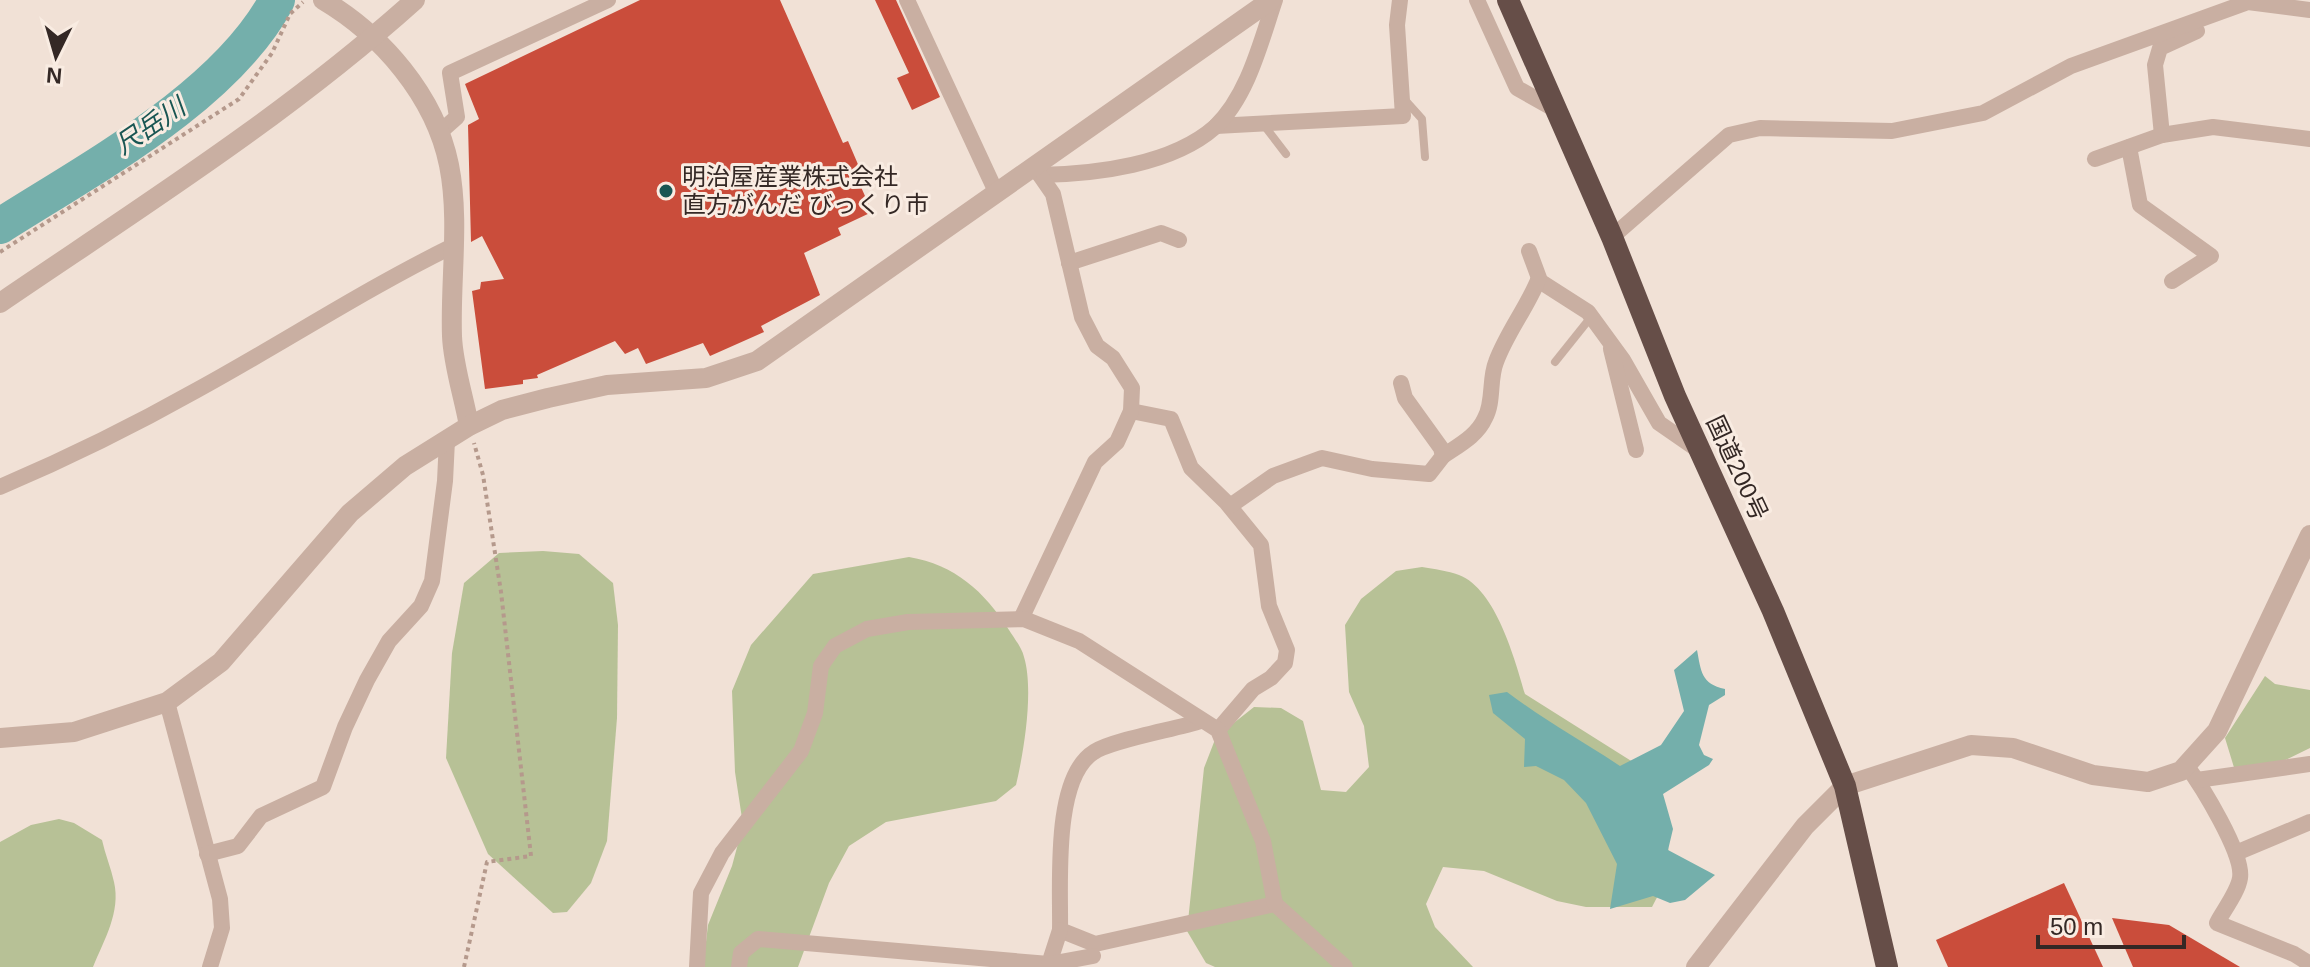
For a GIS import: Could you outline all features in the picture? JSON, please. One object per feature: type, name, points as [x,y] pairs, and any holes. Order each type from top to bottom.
[{"type":"highway","name":"国道200号","points":[[1508,0],[1612,237],[1701,452],[1773,611],[1845,786],[1887,967]]},
{"type":"street","points":[[323,0],[374,37],[402,69],[439,133],[449,167],[453,246],[452,339],[469,426]]},
{"type":"street","points":[[0,303],[227,148],[374,37],[415,0]]},
{"type":"street","points":[[439,133],[457,117],[450,73],[608,0]]},
{"type":"street","points":[[907,0],[997,194]]},
{"type":"street","points":[[1038,172],[1154,158],[1187,147],[1216,126],[1254,62],[1273,0]]},
{"type":"street","points":[[0,738],[74,732],[167,702],[221,662],[350,513],[405,466],[469,426],[502,410],[548,398],[607,385],[706,378],[757,361],[997,194],[1038,172],[1273,0]]},
{"type":"street","points":[[1216,126],[1403,116],[1397,25],[1400,0]]},
{"type":"street","points":[[1477,0],[1517,88],[1556,110]]},
{"type":"street","points":[[1612,237],[1729,135],[1760,128],[1892,131],[1983,113],[2071,66],[2248,1],[2310,10]]},
{"type":"street","points":[[2162,135],[2155,65],[2160,48],[2231,14],[2248,1]]},
{"type":"street","points":[[2095,159],[2162,135],[2213,127],[2310,139]]},
{"type":"street","points":[[2129,147],[2140,205],[2211,256],[2172,281]]},
{"type":"street","points":[[1021,619],[1095,462],[1117,442],[1131,411],[1132,388],[1113,358],[1097,346],[1082,317],[1053,194],[1038,172]]},
{"type":"street","points":[[1069,263],[1161,233],[1179,240]]},
{"type":"street","points":[[0,487],[121,431],[396,274],[453,246]]},
{"type":"street","points":[[1529,251],[1538,280],[1591,317],[1659,423],[1701,452]]},
{"type":"street","points":[[1230,506],[1273,476],[1322,458],[1372,469],[1429,474],[1443,456],[1472,436],[1486,417],[1494,366],[1508,335],[1525,311],[1538,280]]},
{"type":"street","points":[[1608,340],[1636,450]]},
{"type":"street","points":[[1401,383],[1405,398],[1443,456]]},
{"type":"street","points":[[1131,411],[1171,419],[1191,468],[1230,506],[1261,545],[1269,606],[1287,650],[1285,663],[1271,678],[1253,689],[1218,730]]},
{"type":"street","points":[[207,854],[238,846],[261,816],[323,787],[345,727],[367,680],[389,641],[421,606],[432,581],[447,440]]},
{"type":"street","points":[[2192,773],[2217,731],[2310,535]]},
{"type":"street","points":[[697,967],[701,893],[722,853],[801,751],[815,713],[821,666],[835,646],[867,629],[908,622],[1021,619],[1079,641],[1218,730],[1263,841],[1275,904],[1345,967]]},
{"type":"street","points":[[167,702],[220,899],[222,928],[210,967]]},
{"type":"street","points":[[1049,965],[1060,930],[1061,825],[1067,796],[1078,773],[1092,753],[1201,721]]},
{"type":"street","points":[[1696,967],[1805,826],[1845,786],[1971,745],[2013,748],[2093,775],[2148,782],[2181,771],[2192,773],[2310,764]]},
{"type":"street","points":[[2192,773],[2236,853],[2240,878],[2217,923],[2294,954],[2310,964]]},
{"type":"street","points":[[2236,853],[2310,822]]},
{"type":"street","points":[[739,967],[741,953],[758,939],[1049,965],[1095,956],[1275,904]]},
{"type":"street","points":[[1060,930],[1095,956]]},
{"type":"lane","points":[[1402,96],[1422,119],[1425,157]]},
{"type":"lane","points":[[1263,123],[1286,154]]},
{"type":"lane","points":[[1555,362],[1591,317]]},
{"type":"path","points":[[0,252],[239,99],[272,53],[290,14],[305,0]]},
{"type":"path","points":[[464,967],[487,862],[531,856],[499,577],[483,475],[469,426]]},
{"type":"green space","points":[[543,551],[579,554],[613,583],[618,625],[617,718],[607,841],[591,883],[567,912],[553,913],[488,854],[446,758],[452,653],[464,583],[499,553]]},
{"type":"green space","points":[[909,557],[941,566],[967,582],[989,603],[1022,650],[1027,671],[1028,703],[1016,785],[996,801],[886,822],[849,846],[829,883],[798,967],[703,967],[708,925],[732,866],[743,825],[735,772],[732,691],[751,645],[813,574]]},
{"type":"green space","points":[[1422,567],[1459,575],[1484,595],[1502,627],[1525,694],[1644,769],[1666,821],[1669,858],[1667,878],[1652,907],[1586,907],[1557,901],[1484,871],[1443,867],[1426,904],[1435,927],[1473,967],[1215,967],[1206,963],[1187,931],[1204,768],[1216,737],[1254,707],[1281,708],[1303,721],[1321,790],[1346,792],[1369,767],[1364,726],[1349,692],[1345,625],[1361,599],[1396,571]]},
{"type":"green space","points":[[2265,676],[2275,684],[2310,690],[2310,748],[2271,767],[2236,774],[2225,738]]},
{"type":"green space","points":[[59,819],[74,823],[102,840],[116,893],[106,936],[93,967],[0,967],[0,842],[31,825]]},
{"type":"water","points":[[1697,650],[1701,670],[1707,680],[1725,689],[1725,695],[1709,705],[1699,745],[1704,755],[1713,759],[1709,765],[1663,794],[1673,829],[1668,850],[1715,875],[1685,900],[1670,903],[1653,896],[1610,909],[1617,864],[1586,803],[1564,780],[1536,766],[1524,767],[1525,739],[1493,713],[1489,695],[1507,692],[1620,766],[1661,745],[1684,711],[1674,670]]},
{"type":"building","name":"明治屋産業株式会社 直方がんだ びっくり市","points":[[640,0],[780,0],[843,143],[848,141],[860,169],[854,171],[872,212],[838,228],[841,235],[804,253],[820,295],[761,326],[764,332],[710,356],[703,343],[646,364],[638,348],[625,354],[615,341],[537,375],[538,378],[523,380],[523,384],[485,389],[472,291],[480,289],[481,282],[504,279],[482,236],[471,242],[468,125],[479,119],[465,84]]},
{"type":"building","points":[[875,0],[896,0],[940,97],[912,110],[897,78],[909,73]]},
{"type":"building","points":[[2064,883],[2103,967],[1948,967],[1936,940]]},
{"type":"building","points":[[2112,918],[2169,925],[2240,967],[2133,967]]},
{"type":"waterway","name":"尺岳川","points":[[0,226],[114,155],[190,99],[225,68],[254,35],[277,0]]},
{"type":"place","name":"明治屋産業株式会社 直方がんだ びっくり市","points":[[666,191]]}]
